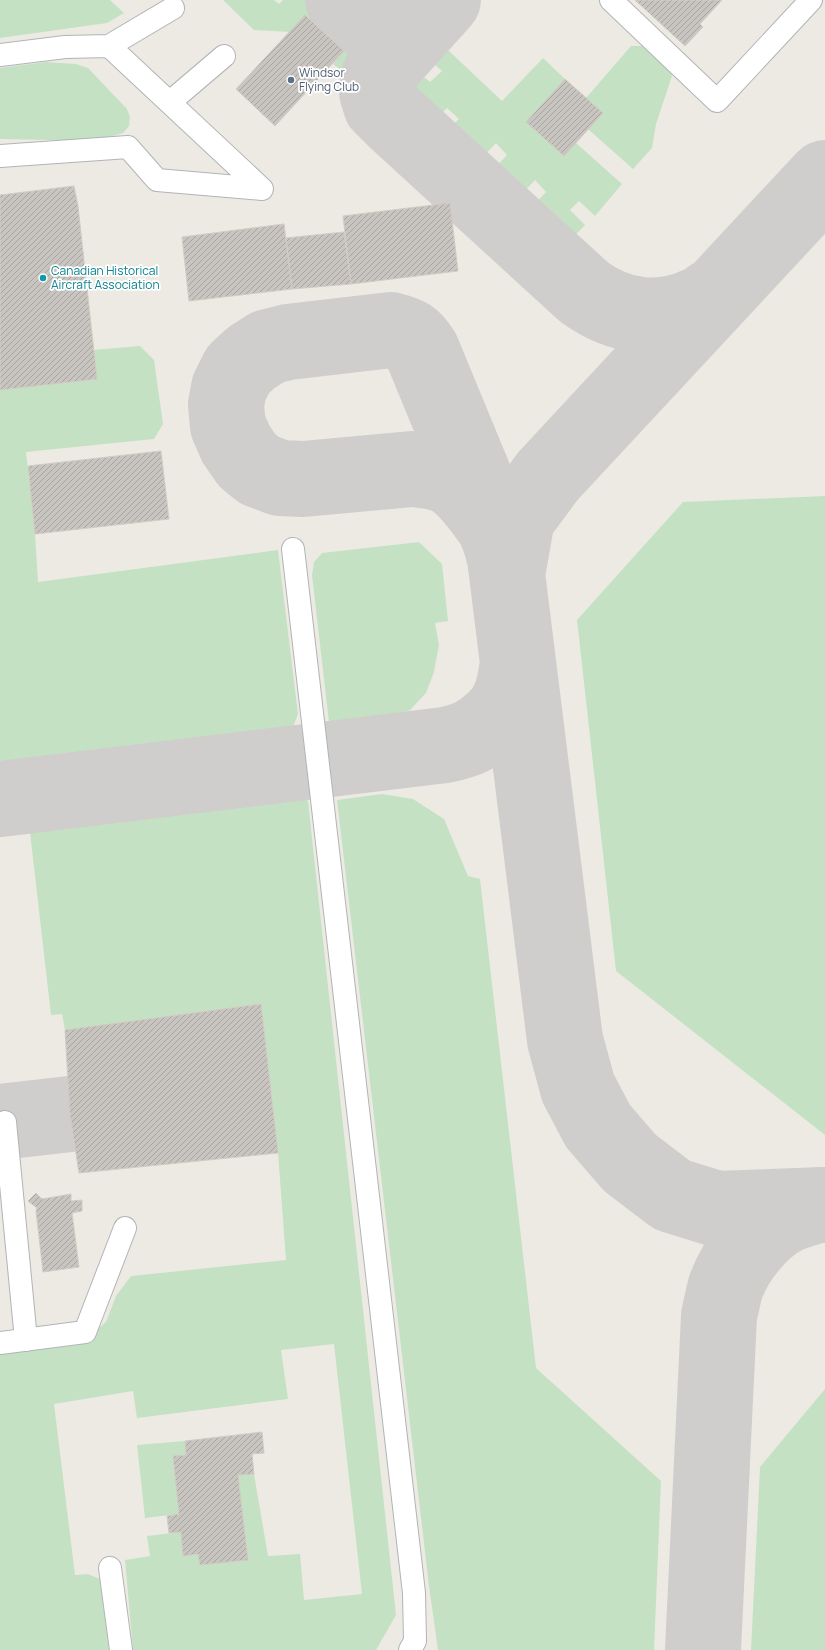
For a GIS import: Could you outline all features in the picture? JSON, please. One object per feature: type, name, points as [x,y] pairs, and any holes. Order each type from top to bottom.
[{"type":"street","points":[[611,0],[718,101],[811,0]]},
{"type":"street","points":[[0,55],[65,47],[109,46],[173,8]]},
{"type":"street","points":[[0,156],[128,147],[157,180],[262,189],[109,46]]},
{"type":"street","points":[[170,102],[224,56]]},
{"type":"street","points":[[293,549],[414,1593],[415,1641],[410,1650]]},
{"type":"street","points":[[5,1122],[26,1340]]},
{"type":"street","points":[[0,1343],[85,1332],[126,1228]]},
{"type":"street","points":[[110,1568],[121,1650]]},
{"type":"green space","points":[[0,0],[110,0],[124,13],[107,23],[0,38]]},
{"type":"green space","points":[[223,0],[274,0],[279,4],[283,0],[329,0],[363,31],[372,62],[369,70],[354,76],[345,73],[333,64],[343,52],[290,32],[254,30]]},
{"type":"green space","points":[[430,33],[502,101],[543,58],[565,79],[526,122],[564,156],[576,143],[622,184],[595,216],[579,201],[570,210],[585,225],[562,249],[552,246],[527,225],[528,211],[546,192],[535,180],[509,207],[488,186],[490,173],[507,155],[496,143],[470,171],[444,146],[444,133],[459,119],[447,108],[426,129],[412,116],[402,102],[397,87],[401,68],[417,71],[430,82],[442,71],[416,48]]},
{"type":"green space","points":[[631,46],[644,46],[666,62],[672,76],[656,124],[652,148],[633,169],[588,129],[603,113],[586,98]]},
{"type":"green space","points":[[46,62],[76,64],[88,68],[127,109],[130,117],[129,126],[123,133],[96,141],[0,139],[0,68]]},
{"type":"green space","points":[[140,346],[154,360],[163,424],[154,439],[26,452],[35,534],[38,582],[278,550],[298,714],[290,735],[278,743],[0,774],[0,390],[97,379],[93,350]]},
{"type":"green space","points":[[825,496],[825,1135],[616,971],[577,620],[683,502]]},
{"type":"green space","points":[[419,542],[442,564],[448,621],[435,623],[439,645],[434,672],[426,693],[410,710],[386,722],[367,729],[330,731],[312,575],[314,562],[322,553]]},
{"type":"green space","points":[[284,786],[308,801],[396,1615],[376,1650],[133,1650],[125,1560],[150,1556],[147,1536],[181,1532],[183,1556],[198,1554],[200,1565],[247,1560],[238,1475],[254,1474],[268,1556],[300,1554],[304,1600],[362,1594],[334,1344],[281,1350],[288,1399],[137,1418],[133,1391],[54,1404],[75,1575],[88,1574],[100,1579],[109,1650],[0,1650],[0,1354],[79,1345],[106,1322],[116,1296],[131,1276],[286,1260],[278,1153],[261,1004],[65,1030],[62,1014],[51,1015],[28,815]]},
{"type":"green space","points":[[382,794],[413,799],[444,819],[468,876],[480,879],[536,1368],[661,1481],[654,1650],[438,1650],[429,1586],[337,800]]},
{"type":"green space","points":[[825,1389],[825,1650],[751,1650],[760,1467]]},
{"type":"green space","points":[[185,1441],[186,1455],[173,1456],[179,1514],[145,1518],[137,1445]]},
{"type":"building","points":[[635,0],[722,0],[700,24],[703,27],[685,46]]},
{"type":"building","points":[[305,15],[344,51],[275,126],[236,89]]},
{"type":"building","points":[[565,79],[603,113],[564,156],[526,122]]},
{"type":"building","name":"Canadian Historical Aircraft Association","points":[[74,186],[78,206],[97,379],[0,390],[0,195]]},
{"type":"building","points":[[450,203],[458,271],[351,284],[343,216]]},
{"type":"building","points":[[284,224],[292,289],[189,301],[182,237]]},
{"type":"building","points":[[344,232],[351,284],[292,289],[286,238]]},
{"type":"building","points":[[161,451],[169,519],[35,534],[28,466]]},
{"type":"building","points":[[261,1004],[278,1153],[79,1173],[70,1114],[65,1030]]},
{"type":"building","points":[[36,1193],[42,1199],[71,1194],[71,1201],[82,1200],[82,1211],[72,1213],[79,1267],[43,1272],[36,1211],[37,1208],[28,1201]]},
{"type":"building","points":[[262,1432],[264,1453],[252,1454],[254,1474],[238,1475],[248,1560],[200,1565],[198,1554],[183,1556],[181,1532],[169,1533],[167,1516],[179,1514],[173,1456],[186,1455],[185,1441]]},
{"type":"taxiway","points":[[343,0],[373,26],[383,38],[387,56],[386,63]]},
{"type":"taxiway","points":[[443,0],[386,63],[379,76],[377,92],[381,105],[584,292],[597,300],[625,312],[639,315],[654,315],[683,311],[701,304],[719,292]]},
{"type":"taxiway","points":[[825,178],[548,476],[517,518],[507,574],[565,1040],[578,1088],[598,1126],[630,1163],[672,1195],[717,1209],[825,1205]]},
{"type":"taxiway","points":[[493,524],[466,490],[452,479],[437,473],[412,469],[303,479],[280,478],[259,470],[247,460],[236,444],[228,426],[226,405],[229,388],[238,370],[251,358],[268,347],[288,342],[391,330],[401,333],[416,342],[422,351],[500,540],[505,558],[507,574]]},
{"type":"taxiway","points":[[0,799],[455,743],[481,731],[492,723],[501,713],[511,694],[518,663]]},
{"type":"taxiway","points":[[0,1122],[70,1114]]},
{"type":"taxiway","points":[[703,1650],[719,1316],[726,1286],[742,1255],[767,1229],[785,1216],[818,1205]]},
{"type":"place","name":"Windsor Flying Club","points":[[291,80]]},
{"type":"place","name":"Canadian Historical Aircraft Association","points":[[43,278]]}]
